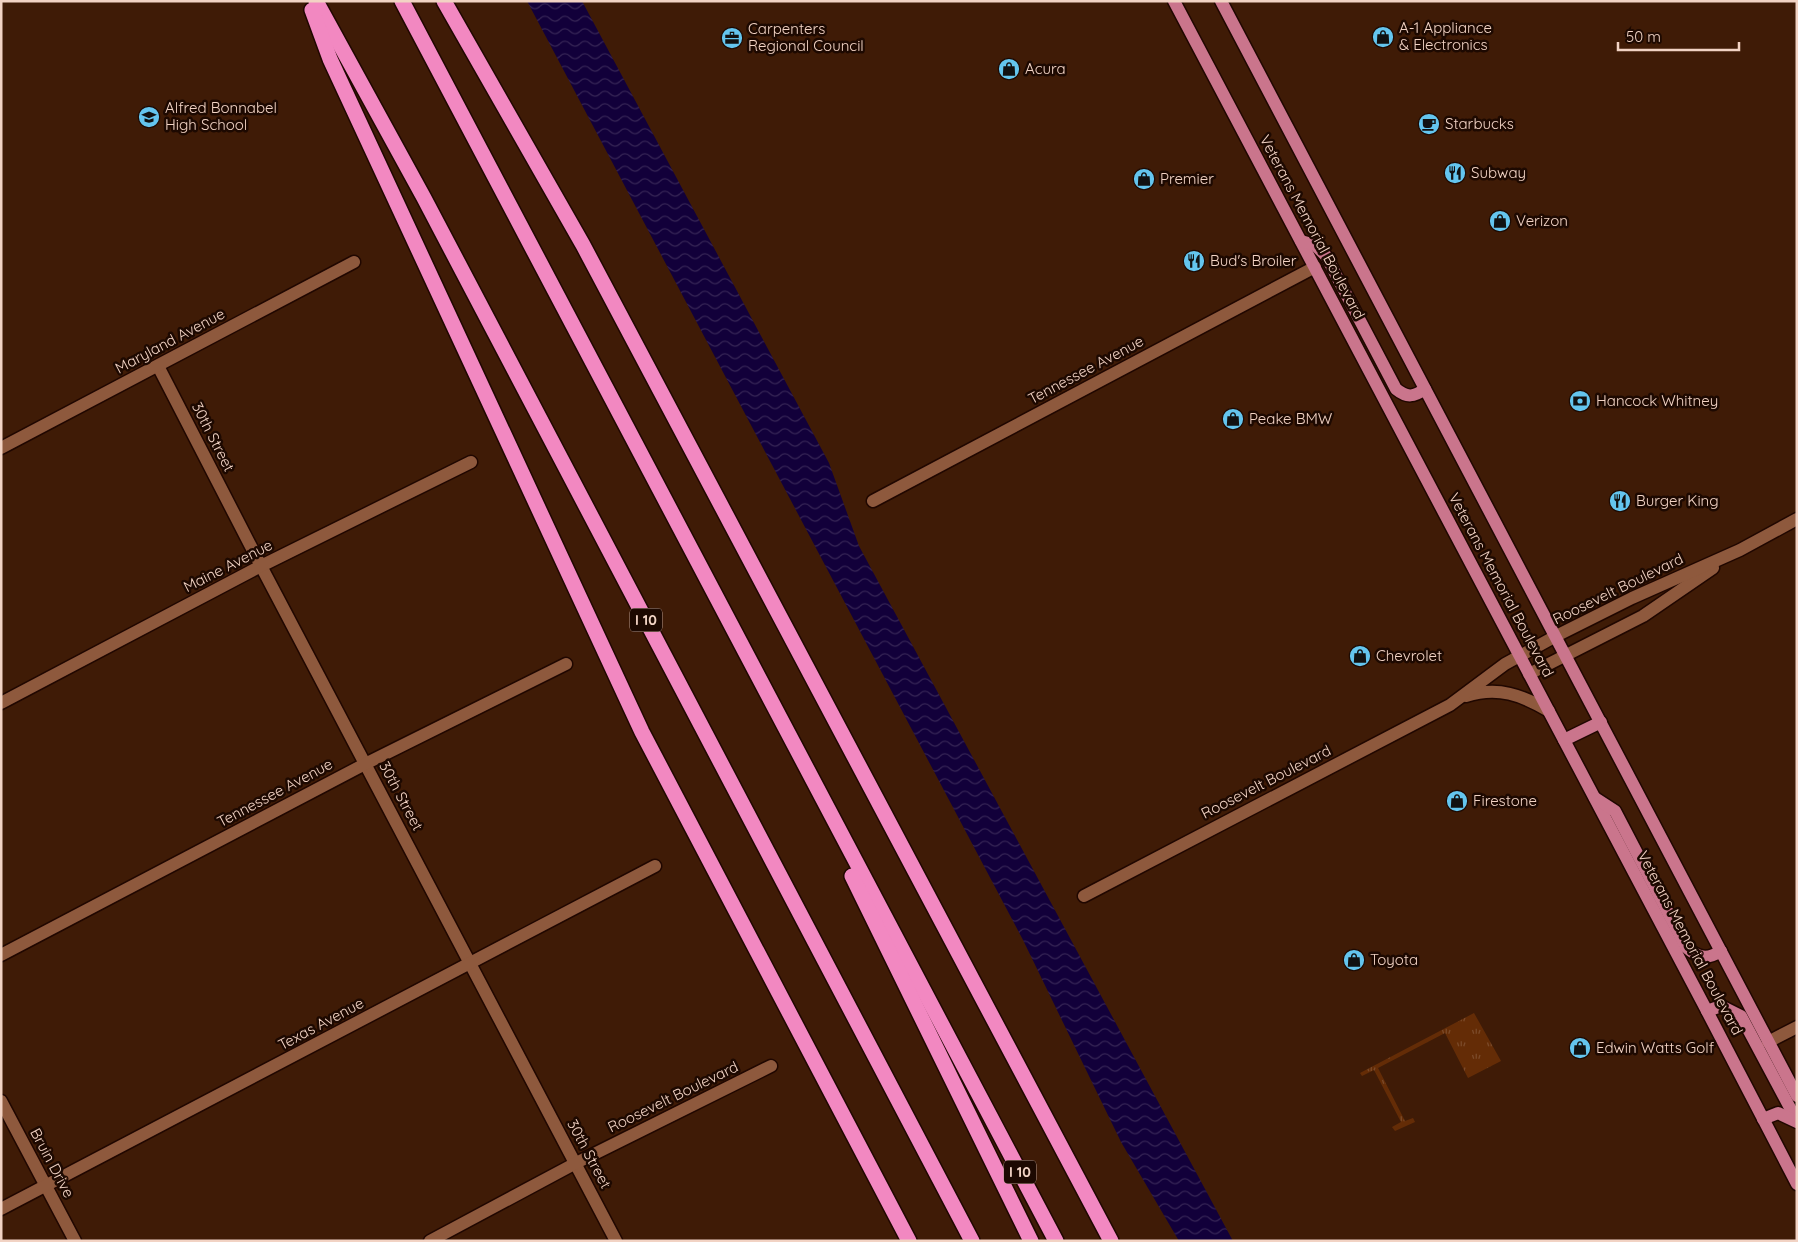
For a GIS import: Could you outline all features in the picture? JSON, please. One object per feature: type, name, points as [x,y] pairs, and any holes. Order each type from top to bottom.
[{"type":"highway","points":[[309,1],[330,59],[642,732],[909,1241]]},
{"type":"highway","name":"I 10","points":[[316,1],[424,198],[972,1241]]},
{"type":"highway","name":"I 10","points":[[402,1],[720,608],[1056,1241]]},
{"type":"highway","points":[[444,1],[583,245],[1111,1241]]},
{"type":"highway","points":[[720,608],[1031,1241]]},
{"type":"main road","name":"Veterans Memorial Boulevard","points":[[1174,1],[1797,1184]]},
{"type":"main road","name":"Veterans Memorial Boulevard","points":[[1221,1],[1797,1096]]},
{"type":"main road","points":[[1301,241],[1315,245],[1326,256],[1396,390],[1403,395],[1411,396],[1425,389]]},
{"type":"main road","points":[[1564,740],[1601,722]]},
{"type":"main road","points":[[1595,798],[1615,811],[1686,947],[1695,955],[1704,958],[1712,957],[1721,952]]},
{"type":"main road","points":[[1707,1011],[1721,1006],[1741,1016],[1797,1122]]},
{"type":"main road","points":[[1763,1118],[1778,1113],[1797,1122]]},
{"type":"street","name":"Maryland Avenue","points":[[1,448],[354,262]]},
{"type":"street","name":"Tennessee Avenue","points":[[873,501],[1315,268]]},
{"type":"street","name":"30th Street","points":[[158,366],[616,1241]]},
{"type":"street","name":"Maine Avenue","points":[[1,703],[261,566],[472,462]]},
{"type":"street","name":"Roosevelt Boulevard","points":[[1464,697],[1491,674],[1556,636],[1632,598],[1740,550],[1797,519]]},
{"type":"street","name":"Roosevelt Boulevard","points":[[1530,674],[1643,616],[1740,550]]},
{"type":"street","name":"Tennessee Avenue","points":[[1,955],[366,764],[566,664]]},
{"type":"street","name":"Roosevelt Boulevard","points":[[1084,896],[1464,697],[1480,692],[1514,694],[1549,711]]},
{"type":"street","name":"Texas Avenue","points":[[1,1209],[471,964],[654,866]]},
{"type":"street","points":[[1768,1042],[1797,1027]]},
{"type":"street","name":"Roosevelt Boulevard","points":[[430,1241],[576,1163],[771,1066]]},
{"type":"street","name":"Bruin Drive","points":[[1,1101],[75,1241]]},
{"type":"green space","points":[[1474,1013],[1501,1061],[1468,1078],[1445,1033],[1378,1068],[1405,1121],[1413,1118],[1415,1122],[1395,1131],[1392,1127],[1401,1122],[1374,1070],[1362,1076],[1360,1073]]},
{"type":"water","points":[[527,1],[582,1],[829,463],[859,546],[1233,1241],[1179,1241],[1121,1142],[1023,940]]},
{"type":"place","name":"A-1 Appliance & Electronics","points":[[1383,37]]},
{"type":"place","name":"Carpenters Regional Council","points":[[732,38]]},
{"type":"place","name":"Acura","points":[[1009,69]]},
{"type":"place","name":"Alfred Bonnabel High School","points":[[149,117]]},
{"type":"place","name":"Starbucks","points":[[1429,124]]},
{"type":"place","name":"Subway","points":[[1455,173]]},
{"type":"place","name":"Premier","points":[[1144,179]]},
{"type":"place","name":"Verizon","points":[[1500,221]]},
{"type":"place","name":"Bud's Broiler","points":[[1194,261]]},
{"type":"place","name":"Hancock Whitney","points":[[1580,401]]},
{"type":"place","name":"Peake BMW","points":[[1233,419]]},
{"type":"place","name":"Burger King","points":[[1620,501]]},
{"type":"place","name":"Chevrolet","points":[[1360,656]]},
{"type":"place","name":"Firestone","points":[[1457,801]]},
{"type":"place","name":"Toyota","points":[[1354,960]]},
{"type":"place","name":"Edwin Watts Golf","points":[[1580,1048]]}]
